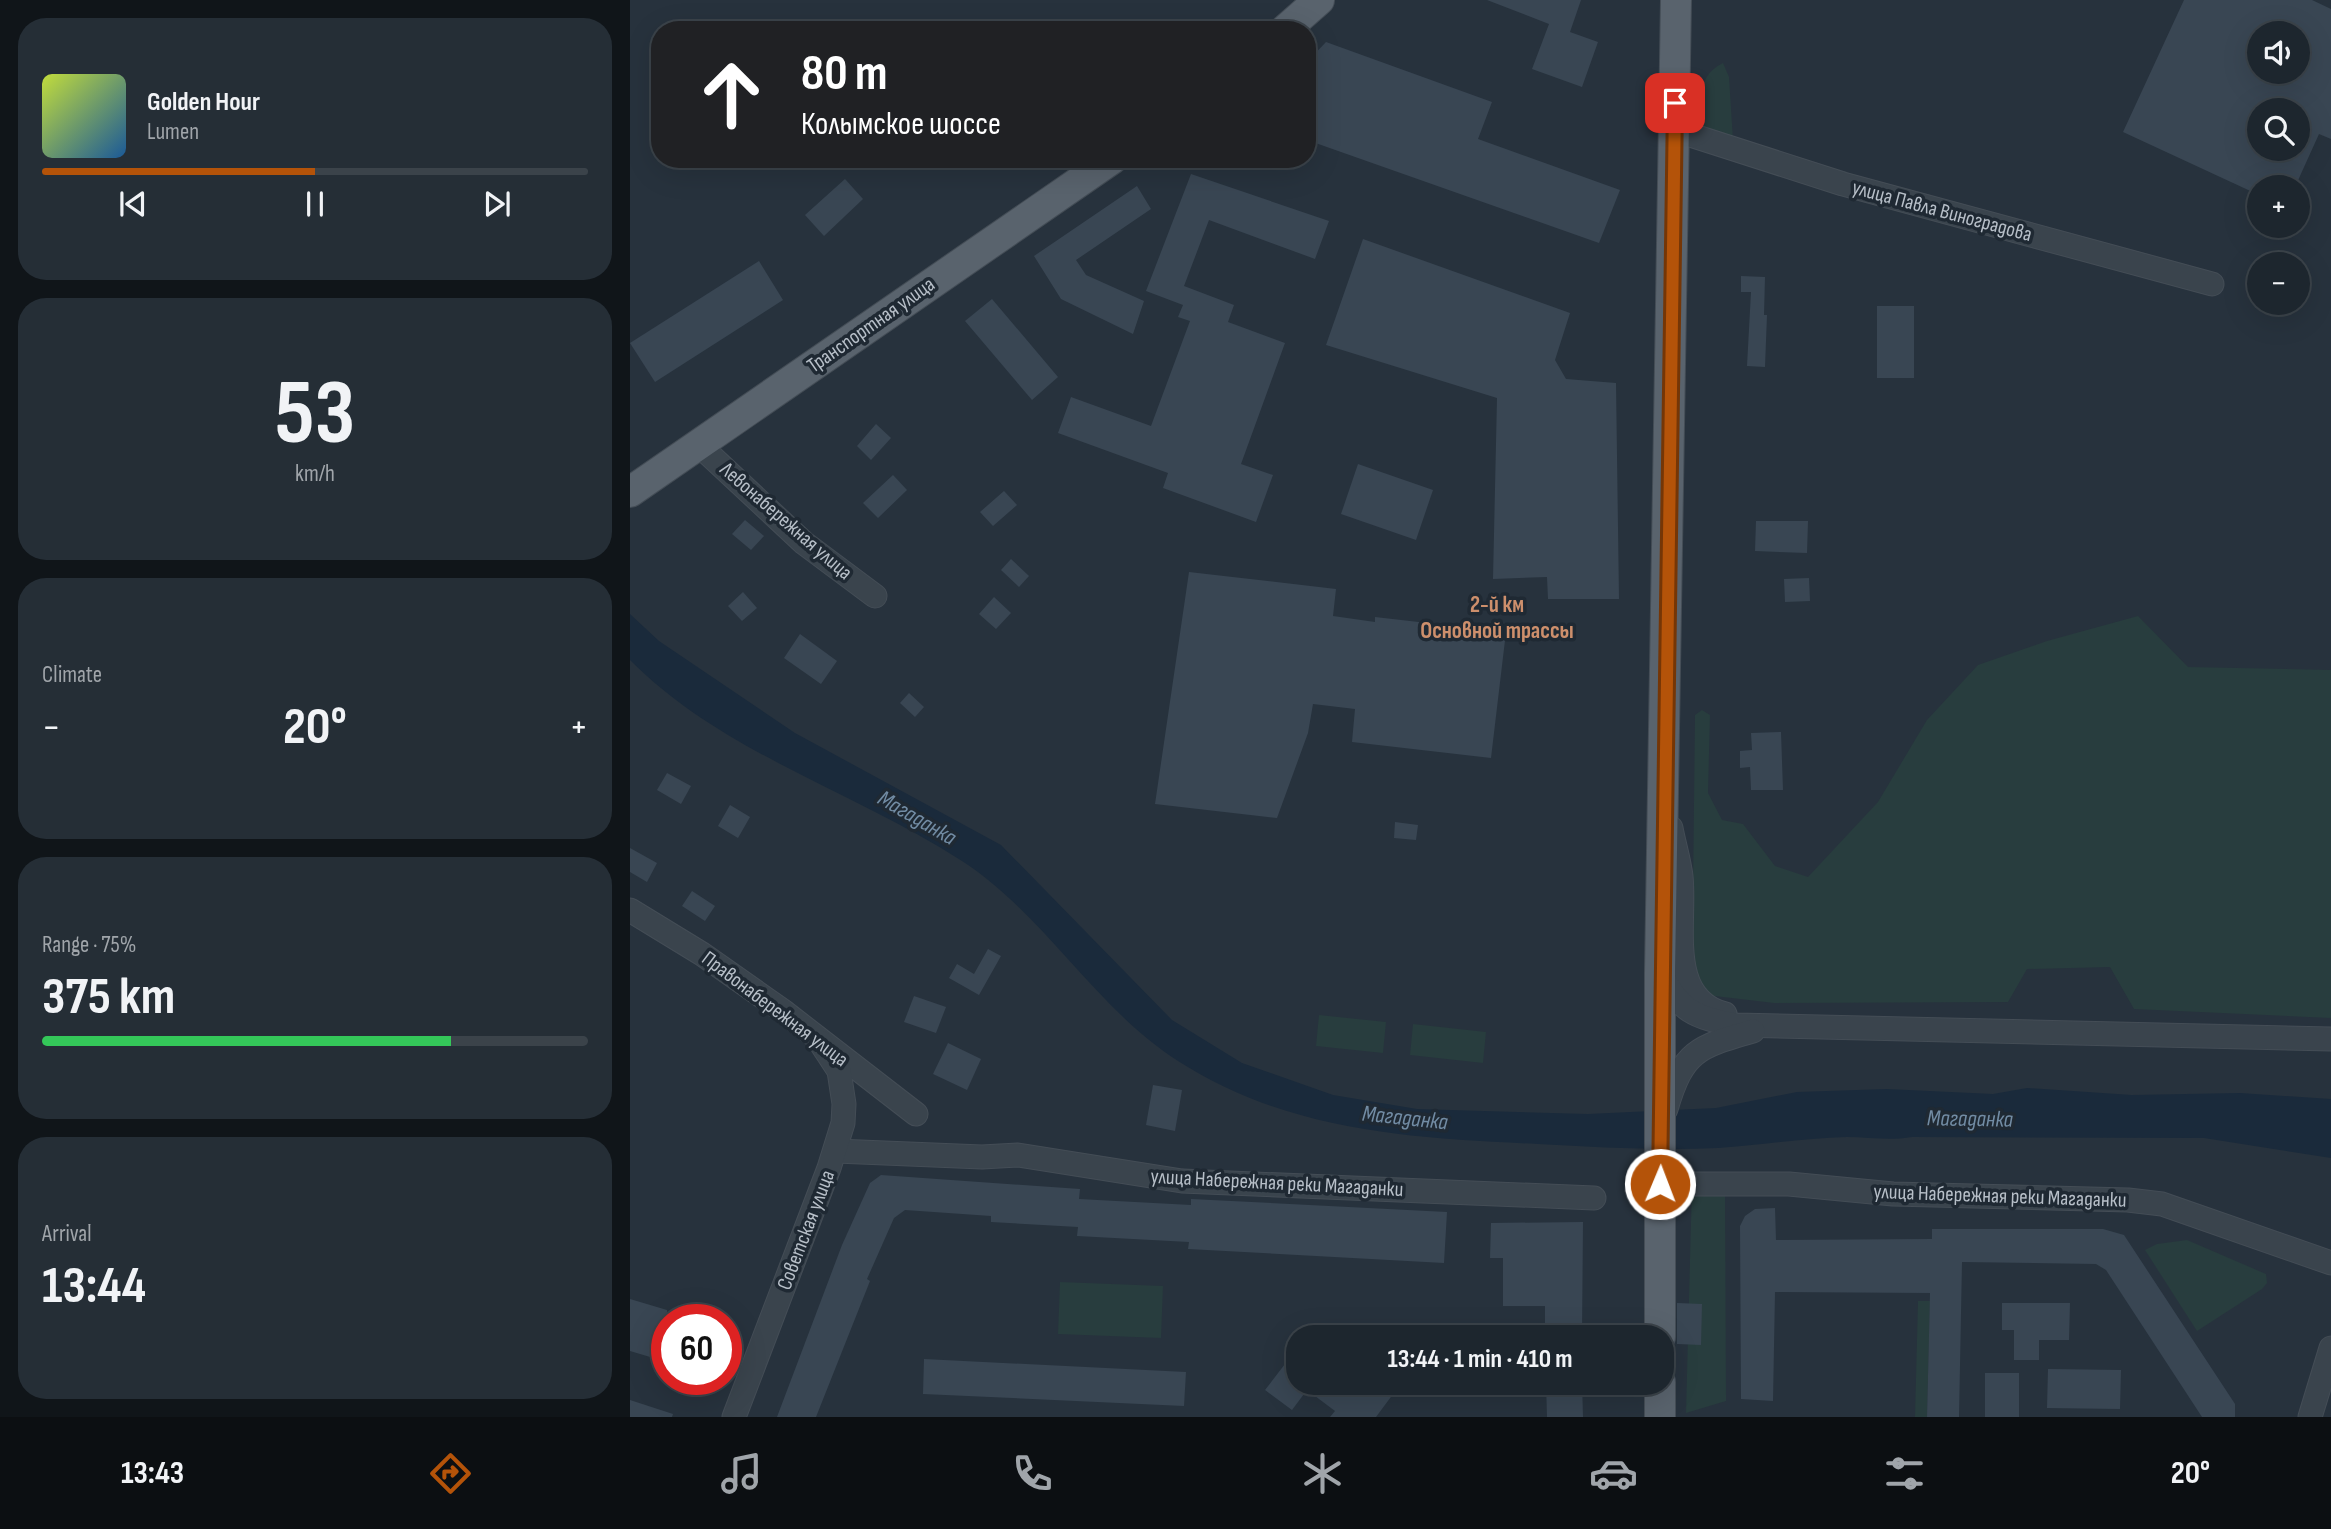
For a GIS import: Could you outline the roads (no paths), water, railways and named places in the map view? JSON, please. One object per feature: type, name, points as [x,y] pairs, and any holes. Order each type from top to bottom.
[{"type":"main road","points":[[1295,21],[1319,0]]},
{"type":"main road","points":[[1660,1325],[1660,1129],[1668,1077],[1660,972],[1676,0]]},
{"type":"main road","name":"Транспортная улица","points":[[630,492],[1099,168]]},
{"type":"main road","points":[[1660,1395],[1660,1417]]},
{"type":"street","name":"улица Павла Виноградова","points":[[1675,130],[1843,184],[2212,284]]},
{"type":"street","name":"Левонабережная улица","points":[[699,444],[804,543],[874,596]]},
{"type":"street","points":[[1663,791],[1681,876],[1683,969],[1688,985],[1701,1001],[1720,1013],[1780,1024]]},
{"type":"street","name":"Правонабережная улица","points":[[630,910],[713,961],[783,1011],[916,1114]]},
{"type":"street","points":[[1660,972],[1676,1001],[1697,1015],[1737,1025],[2331,1039]]},
{"type":"street","points":[[1668,1077],[1691,1057],[1723,1040],[1780,1024]]},
{"type":"street","name":"Советская улица","points":[[734,1417],[835,1151],[843,1123],[842,1085],[835,1061],[820,1042]]},
{"type":"street","name":"улица Набережная реки Магаданки","points":[[835,1151],[982,1157],[1018,1155],[1182,1181],[1594,1198]]},
{"type":"street","name":"улица Набережная реки Магаданки","points":[[1660,1179],[1789,1184],[1893,1194],[2128,1200],[2162,1204],[2331,1263]]},
{"type":"street","points":[[2310,1417],[2329,1359]]},
{"type":"water","name":"Магаданка","points":[[630,614],[659,641],[795,733],[1001,845],[1172,1020],[1242,1063],[1333,1095],[1417,1109],[1588,1114],[1716,1108],[1797,1092],[1887,1089],[1993,1094],[2027,1088],[2132,1095],[2240,1093],[2331,1099],[2331,1158],[2204,1138],[1847,1137],[1673,1149],[1490,1142],[1352,1127],[1263,1103],[1220,1085],[1178,1061],[1148,1039],[1120,1015],[1019,907],[962,861],[877,813],[747,746],[666,692],[630,660]]},
{"type":"district","name":"2-й км Основной трассы","points":[[1497,618]]}]
